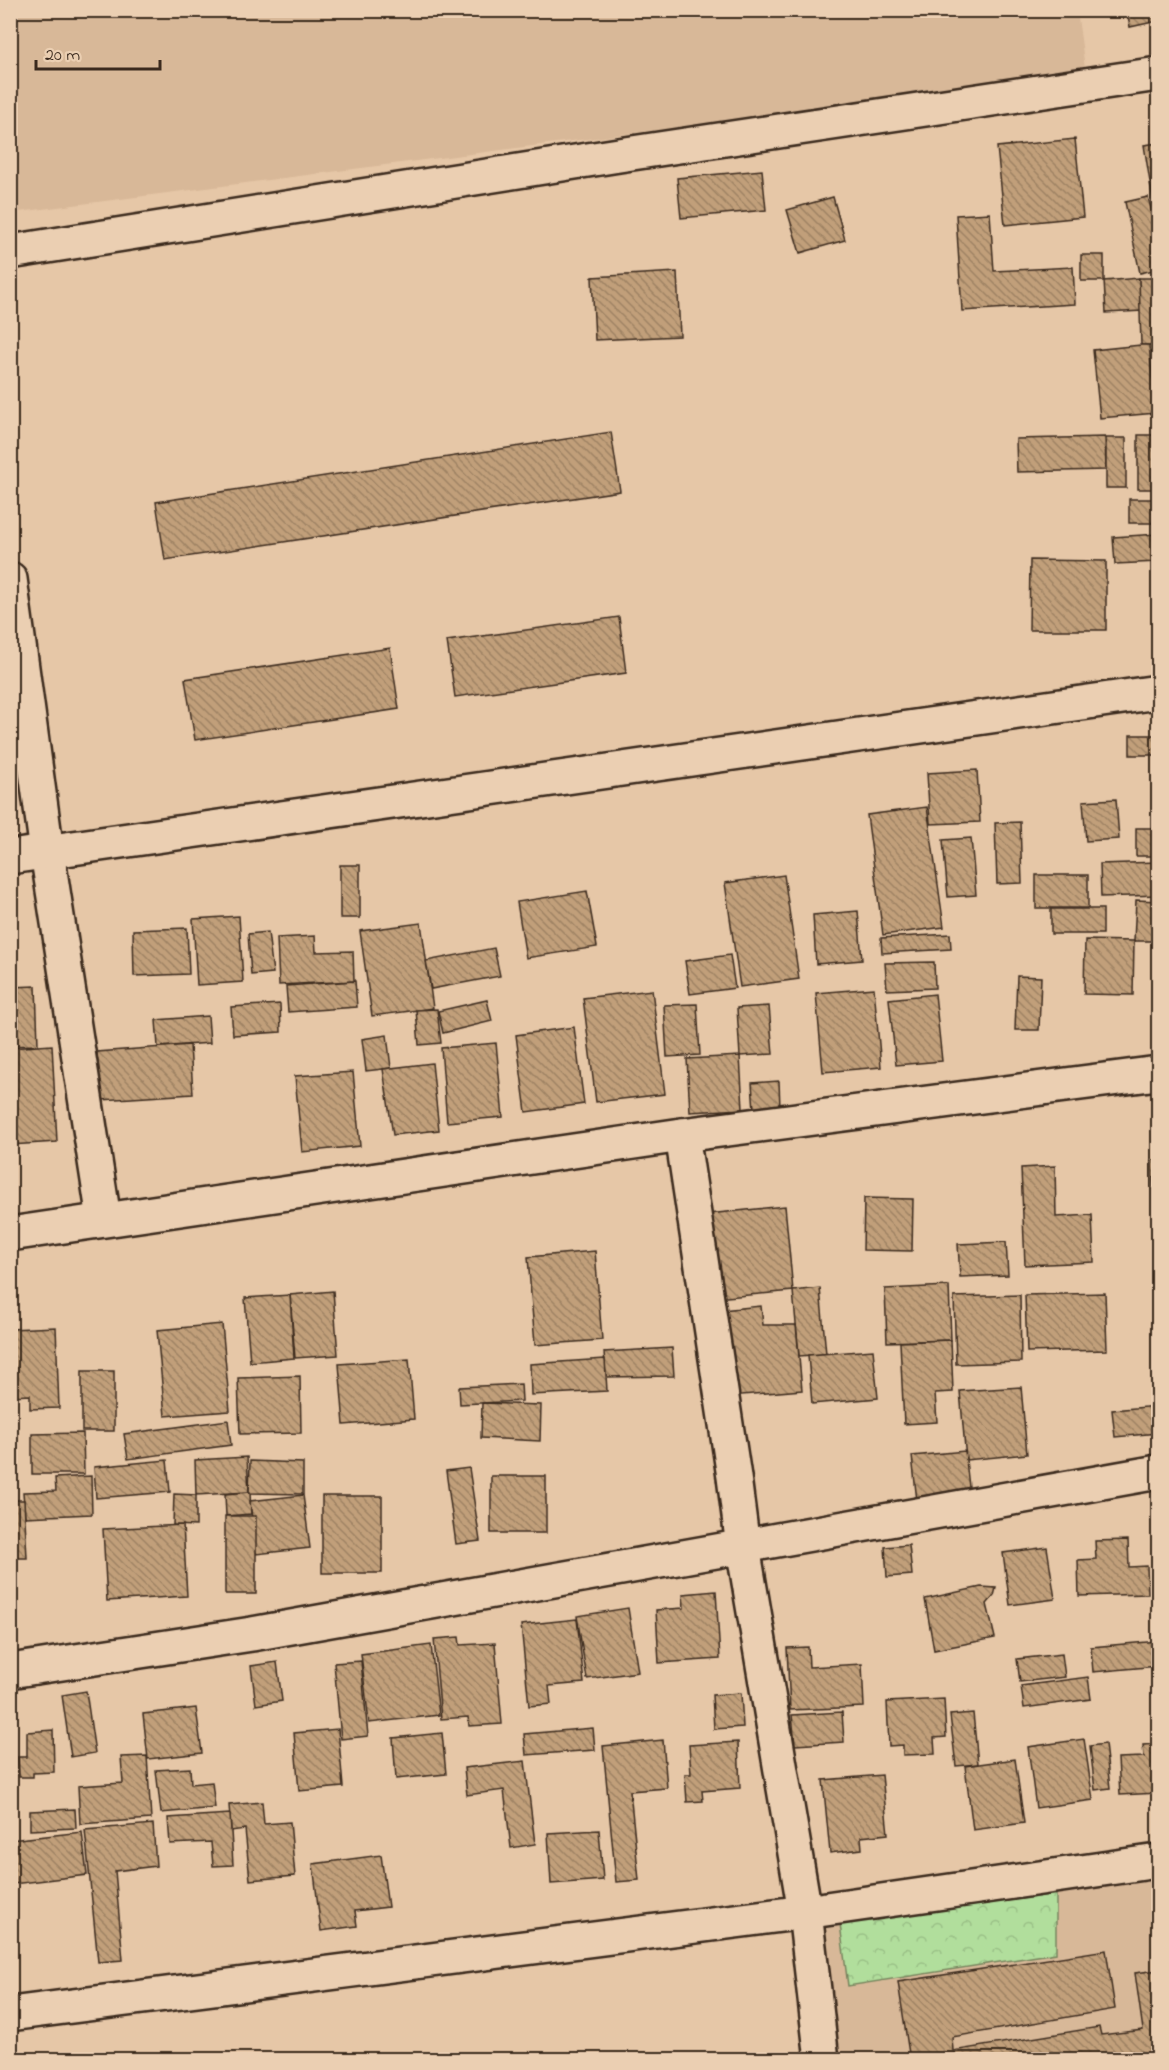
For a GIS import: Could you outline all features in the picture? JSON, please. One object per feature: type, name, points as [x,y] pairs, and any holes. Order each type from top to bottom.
[{"type":"street","points":[[10,252],[608,157],[1158,74]]},
{"type":"street","points":[[10,579],[46,852],[104,1220]]},
{"type":"street","points":[[10,857],[1158,692]]},
{"type":"street","points":[[10,1234],[682,1134],[1158,1072]]},
{"type":"street","points":[[682,1134],[743,1547],[805,1912],[822,2060]]},
{"type":"street","points":[[10,1671],[252,1634],[1158,1472]]},
{"type":"street","points":[[10,2014],[805,1912],[1158,1861]]},
{"type":"shaded area","points":[[10,11],[1077,11],[1086,75],[11,213]]},
{"type":"shaded area","points":[[1158,1861],[1158,2059],[822,2059],[805,1912]]},
{"type":"green space","points":[[1056,1894],[1056,1953],[848,1986],[840,1924]]},
{"type":"building","points":[[1127,10],[1158,10],[1158,21],[1130,27]]},
{"type":"building","points":[[1075,139],[1083,217],[1005,225],[997,147]]},
{"type":"building","points":[[1158,143],[1158,206],[1154,207],[1144,145]]},
{"type":"building","points":[[762,170],[766,210],[681,218],[677,178]]},
{"type":"building","points":[[833,197],[845,240],[800,253],[787,210]]},
{"type":"building","points":[[1148,197],[1153,216],[1158,215],[1158,269],[1140,273],[1125,202]]},
{"type":"building","points":[[990,213],[994,271],[1073,267],[1075,304],[962,311],[956,215]]},
{"type":"building","points":[[1081,255],[1104,255],[1104,281],[1081,281]]},
{"type":"building","points":[[677,272],[680,336],[595,340],[592,277]]},
{"type":"building","points":[[1139,278],[1142,311],[1106,313],[1104,281]]},
{"type":"building","points":[[1139,278],[1158,278],[1158,345],[1141,345]]},
{"type":"building","points":[[1149,345],[1156,413],[1100,418],[1093,350]]},
{"type":"building","points":[[611,432],[620,491],[165,560],[156,502]]},
{"type":"building","points":[[1138,435],[1158,435],[1158,489],[1138,489]]},
{"type":"building","points":[[1105,437],[1106,470],[1017,472],[1016,439]]},
{"type":"building","points":[[1106,438],[1126,438],[1126,488],[1106,488]]},
{"type":"building","points":[[1129,499],[1158,499],[1158,523],[1129,523]]},
{"type":"building","points":[[1158,534],[1158,562],[1115,564],[1113,537]]},
{"type":"building","points":[[1030,560],[1106,561],[1106,630],[1029,630]]},
{"type":"building","points":[[619,617],[626,673],[455,697],[447,641]]},
{"type":"building","points":[[390,648],[399,709],[195,740],[185,679]]},
{"type":"building","points":[[1130,735],[1156,735],[1156,755],[1130,755]]},
{"type":"building","points":[[977,770],[980,822],[930,824],[927,773]]},
{"type":"building","points":[[1116,799],[1119,839],[1086,841],[1083,801]]},
{"type":"building","points":[[927,807],[944,927],[883,935],[867,815]]},
{"type":"building","points":[[1020,822],[1022,883],[997,884],[995,823]]},
{"type":"building","points":[[1136,828],[1158,828],[1158,856],[1136,856]]},
{"type":"building","points":[[971,838],[976,895],[948,897],[943,840]]},
{"type":"building","points":[[1158,862],[1158,895],[1101,897],[1100,864]]},
{"type":"building","points":[[340,865],[360,865],[360,918],[340,918]]},
{"type":"building","points":[[784,875],[799,979],[740,987],[725,883]]},
{"type":"building","points":[[1036,875],[1088,875],[1088,908],[1036,908]]},
{"type":"building","points":[[587,891],[597,947],[526,958],[517,902]]},
{"type":"building","points":[[1136,900],[1158,901],[1158,941],[1134,941]]},
{"type":"building","points":[[1051,909],[1103,909],[1103,934],[1051,934]]},
{"type":"building","points":[[858,911],[862,960],[816,964],[813,915]]},
{"type":"building","points":[[239,916],[243,982],[197,985],[193,919]]},
{"type":"building","points":[[10,920],[15,920],[15,975],[10,975]]},
{"type":"building","points":[[421,923],[433,1008],[372,1016],[360,931]]},
{"type":"building","points":[[187,928],[189,974],[134,976],[133,930]]},
{"type":"building","points":[[268,932],[273,973],[251,975],[248,934]]},
{"type":"building","points":[[950,934],[951,949],[882,953],[881,938]]},
{"type":"building","points":[[315,936],[316,952],[353,951],[354,981],[279,985],[277,938]]},
{"type":"building","points":[[1085,940],[1134,941],[1133,995],[1084,994]]},
{"type":"building","points":[[494,948],[500,976],[431,989],[426,961]]},
{"type":"building","points":[[730,955],[735,988],[690,994],[685,961]]},
{"type":"building","points":[[934,962],[935,988],[887,990],[885,963]]},
{"type":"building","points":[[1017,976],[1041,977],[1039,1030],[1015,1030]]},
{"type":"building","points":[[355,981],[357,1007],[288,1012],[286,986]]},
{"type":"building","points":[[36,986],[38,1045],[10,1046],[10,987]]},
{"type":"building","points":[[874,988],[881,1067],[823,1072],[816,993]]},
{"type":"building","points":[[652,990],[665,1094],[596,1102],[583,998]]},
{"type":"building","points":[[935,994],[942,1061],[896,1065],[889,999]]},
{"type":"building","points":[[487,1000],[492,1021],[443,1033],[438,1011]]},
{"type":"building","points":[[280,1004],[281,1032],[233,1035],[231,1007]]},
{"type":"building","points":[[697,1004],[700,1055],[667,1057],[664,1005]]},
{"type":"building","points":[[769,1006],[773,1054],[740,1056],[737,1008]]},
{"type":"building","points":[[437,1009],[441,1043],[419,1045],[416,1010]]},
{"type":"building","points":[[208,1016],[210,1043],[158,1047],[156,1020]]},
{"type":"building","points":[[574,1027],[584,1104],[526,1112],[516,1035]]},
{"type":"building","points":[[387,1035],[391,1068],[366,1071],[362,1039]]},
{"type":"building","points":[[496,1043],[503,1117],[447,1122],[441,1048]]},
{"type":"building","points":[[52,1045],[57,1142],[10,1145],[10,1048]]},
{"type":"building","points":[[190,1045],[193,1094],[101,1100],[97,1052]]},
{"type":"building","points":[[740,1056],[743,1109],[690,1112],[687,1059]]},
{"type":"building","points":[[432,1063],[439,1130],[393,1135],[383,1069]]},
{"type":"building","points":[[353,1072],[360,1146],[302,1152],[295,1076]]},
{"type":"building","points":[[779,1081],[780,1108],[754,1110],[752,1083]]},
{"type":"building","points":[[1152,1160],[1158,1160],[1158,1217],[1154,1217]]},
{"type":"building","points":[[1055,1166],[1056,1217],[1092,1215],[1094,1262],[1025,1265],[1021,1168]]},
{"type":"building","points":[[864,1198],[913,1199],[912,1251],[863,1250]]},
{"type":"building","points":[[785,1206],[793,1291],[716,1298],[708,1214]]},
{"type":"building","points":[[1006,1242],[1008,1275],[960,1277],[958,1244]]},
{"type":"building","points":[[595,1251],[602,1340],[535,1345],[528,1257]]},
{"type":"building","points":[[949,1286],[951,1340],[887,1342],[885,1289]]},
{"type":"building","points":[[820,1288],[826,1354],[799,1356],[793,1291]]},
{"type":"building","points":[[333,1291],[338,1355],[295,1358],[290,1295]]},
{"type":"building","points":[[1105,1293],[1107,1350],[1027,1352],[1025,1295]]},
{"type":"building","points":[[290,1295],[294,1358],[250,1362],[245,1298]]},
{"type":"building","points":[[1020,1295],[1021,1362],[956,1364],[954,1297]]},
{"type":"building","points":[[761,1306],[763,1325],[796,1325],[802,1390],[730,1396],[722,1310]]},
{"type":"building","points":[[222,1324],[230,1411],[165,1416],[157,1330]]},
{"type":"building","points":[[56,1327],[59,1408],[30,1409],[30,1395],[10,1396],[10,1329]]},
{"type":"building","points":[[951,1340],[953,1392],[935,1393],[937,1422],[904,1424],[900,1342]]},
{"type":"building","points":[[672,1348],[674,1376],[606,1377],[604,1352]]},
{"type":"building","points":[[873,1350],[878,1398],[812,1404],[808,1355]]},
{"type":"building","points":[[409,1359],[414,1419],[344,1425],[339,1364]]},
{"type":"building","points":[[605,1359],[607,1391],[531,1395],[530,1364]]},
{"type":"building","points":[[82,1371],[114,1371],[114,1431],[82,1431]]},
{"type":"building","points":[[300,1376],[301,1433],[240,1434],[238,1378]]},
{"type":"building","points":[[521,1384],[522,1401],[460,1404],[459,1387]]},
{"type":"building","points":[[1021,1387],[1027,1454],[966,1460],[960,1391]]},
{"type":"building","points":[[482,1403],[541,1405],[540,1441],[481,1438]]},
{"type":"building","points":[[10,1404],[13,1478],[10,1478]]},
{"type":"building","points":[[1158,1406],[1158,1433],[1115,1437],[1112,1410]]},
{"type":"building","points":[[228,1420],[231,1445],[128,1459],[124,1434]]},
{"type":"building","points":[[83,1433],[84,1474],[32,1474],[32,1434]]},
{"type":"building","points":[[965,1451],[970,1496],[917,1501],[912,1456]]},
{"type":"building","points":[[247,1457],[249,1492],[196,1495],[195,1460]]},
{"type":"building","points":[[167,1460],[170,1492],[96,1498],[94,1467]]},
{"type":"building","points":[[250,1461],[303,1463],[303,1494],[249,1493]]},
{"type":"building","points":[[469,1468],[480,1541],[456,1544],[446,1471]]},
{"type":"building","points":[[91,1476],[92,1514],[25,1517],[23,1492],[56,1491],[55,1478]]},
{"type":"building","points":[[491,1476],[546,1476],[546,1533],[491,1533]]},
{"type":"building","points":[[250,1492],[251,1514],[226,1516],[225,1494]]},
{"type":"building","points":[[174,1494],[196,1495],[196,1526],[173,1525]]},
{"type":"building","points":[[303,1495],[310,1548],[256,1554],[250,1501]]},
{"type":"building","points":[[322,1496],[382,1496],[382,1573],[322,1573]]},
{"type":"building","points":[[10,1500],[24,1500],[27,1558],[10,1558]]},
{"type":"building","points":[[225,1516],[256,1516],[256,1594],[225,1594]]},
{"type":"building","points":[[183,1525],[187,1596],[107,1601],[103,1529]]},
{"type":"building","points":[[1128,1540],[1129,1567],[1147,1566],[1148,1594],[1079,1596],[1078,1560],[1096,1559],[1095,1541]]},
{"type":"building","points":[[909,1545],[912,1575],[887,1577],[885,1547]]},
{"type":"building","points":[[1047,1547],[1055,1599],[1010,1605],[1003,1553]]},
{"type":"building","points":[[1151,1570],[1158,1570],[1158,1609],[1154,1610]]},
{"type":"building","points":[[981,1587],[996,1588],[994,1596],[987,1604],[995,1638],[934,1650],[925,1599]]},
{"type":"building","points":[[716,1591],[720,1659],[659,1663],[656,1610],[684,1608],[683,1594]]},
{"type":"building","points":[[628,1608],[638,1672],[587,1679],[577,1616]]},
{"type":"building","points":[[577,1619],[584,1683],[549,1686],[551,1704],[529,1706],[521,1625]]},
{"type":"building","points":[[459,1637],[460,1645],[495,1643],[502,1724],[469,1726],[468,1717],[441,1719],[434,1639]]},
{"type":"building","points":[[1158,1641],[1158,1666],[1093,1672],[1091,1647]]},
{"type":"building","points":[[431,1645],[439,1715],[369,1723],[361,1654]]},
{"type":"building","points":[[808,1647],[809,1667],[862,1664],[864,1707],[790,1710],[787,1648]]},
{"type":"building","points":[[1062,1654],[1065,1677],[1020,1682],[1017,1659]]},
{"type":"building","points":[[361,1661],[368,1736],[341,1739],[334,1663]]},
{"type":"building","points":[[277,1662],[282,1701],[256,1705],[251,1666]]},
{"type":"building","points":[[1088,1677],[1091,1699],[1024,1708],[1021,1686]]},
{"type":"building","points":[[86,1691],[95,1753],[71,1757],[62,1695]]},
{"type":"building","points":[[741,1693],[743,1727],[714,1729],[712,1695]]},
{"type":"building","points":[[944,1699],[946,1737],[934,1738],[935,1754],[903,1755],[903,1745],[889,1746],[887,1702]]},
{"type":"building","points":[[196,1708],[202,1753],[148,1759],[143,1714]]},
{"type":"building","points":[[842,1712],[844,1742],[795,1745],[792,1715]]},
{"type":"building","points":[[973,1713],[978,1764],[956,1766],[950,1715]]},
{"type":"building","points":[[593,1728],[595,1750],[526,1755],[524,1734]]},
{"type":"building","points":[[338,1729],[343,1787],[299,1791],[294,1733]]},
{"type":"building","points":[[53,1730],[54,1772],[33,1773],[33,1777],[19,1777],[18,1757],[27,1757],[27,1732]]},
{"type":"building","points":[[442,1733],[446,1774],[396,1779],[393,1738]]},
{"type":"building","points":[[1084,1739],[1093,1800],[1036,1808],[1028,1747]]},
{"type":"building","points":[[663,1740],[667,1788],[630,1791],[639,1880],[616,1882],[603,1746]]},
{"type":"building","points":[[738,1742],[740,1788],[702,1791],[703,1801],[687,1802],[685,1774],[691,1774],[689,1745]]},
{"type":"building","points":[[1105,1744],[1110,1788],[1095,1790],[1090,1746]]},
{"type":"building","points":[[1158,1744],[1158,1793],[1120,1795],[1118,1758],[1144,1757],[1143,1745]]},
{"type":"building","points":[[147,1756],[151,1819],[80,1824],[78,1786],[123,1783],[121,1757]]},
{"type":"building","points":[[1015,1759],[1024,1823],[973,1830],[965,1766]]},
{"type":"building","points":[[525,1761],[535,1844],[511,1848],[504,1790],[467,1795],[464,1768]]},
{"type":"building","points":[[190,1768],[191,1784],[212,1782],[215,1808],[161,1813],[156,1770]]},
{"type":"building","points":[[882,1775],[888,1834],[861,1837],[862,1849],[830,1853],[823,1780]]},
{"type":"building","points":[[262,1802],[264,1824],[290,1822],[295,1876],[250,1880],[245,1829],[231,1831],[229,1805]]},
{"type":"building","points":[[75,1809],[76,1828],[30,1830],[30,1811]]},
{"type":"building","points":[[230,1814],[233,1865],[213,1866],[211,1842],[170,1844],[168,1818]]},
{"type":"building","points":[[153,1824],[156,1866],[115,1871],[123,1960],[98,1962],[85,1830]]},
{"type":"building","points":[[599,1830],[603,1880],[551,1884],[548,1833]]},
{"type":"building","points":[[82,1832],[87,1875],[13,1884],[10,1840]]},
{"type":"building","points":[[381,1855],[388,1907],[355,1911],[357,1926],[321,1931],[313,1864]]},
{"type":"building","points":[[1106,1950],[1115,2009],[952,2037],[953,2051],[1099,2027],[1101,2035],[1143,2030],[1135,1973],[1158,1970],[1158,2060],[910,2060],[898,1982]]}]
